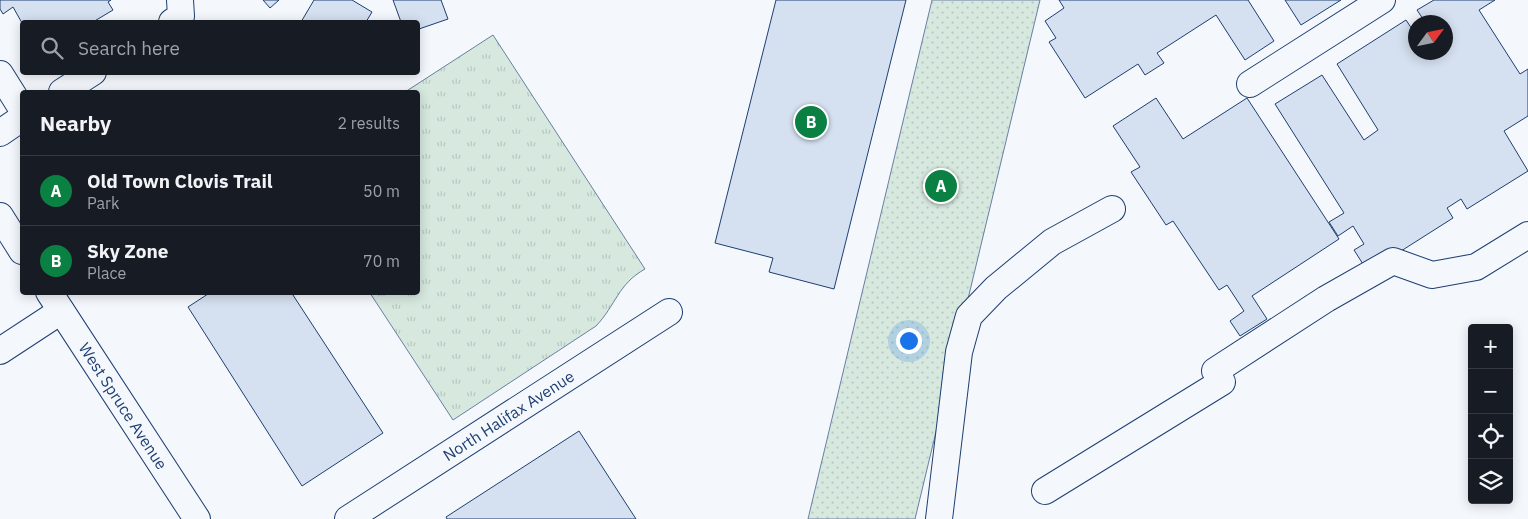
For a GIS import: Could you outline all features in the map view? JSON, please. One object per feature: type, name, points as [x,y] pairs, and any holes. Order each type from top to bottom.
[{"type":"street","points":[[175,20],[181,16],[180,0]]},
{"type":"street","points":[[1250,84],[1382,0]]},
{"type":"street","points":[[0,74],[20,106]]},
{"type":"street","points":[[65,90],[88,75]]},
{"type":"street","points":[[0,132],[20,119]]},
{"type":"street","points":[[939,519],[959,352],[970,316],[996,288],[1052,242],[1112,209]]},
{"type":"street","points":[[0,216],[20,248]]},
{"type":"street","points":[[1045,491],[1218,377],[1326,299],[1393,261],[1432,275],[1476,267],[1528,235]]},
{"type":"street","points":[[0,351],[55,302]]},
{"type":"street","name":"West Spruce Avenue","points":[[55,302],[197,519]]},
{"type":"street","name":"North Halifax Avenue","points":[[348,519],[669,312]]},
{"type":"green space","points":[[932,0],[1040,0],[915,519],[808,519]]},
{"type":"green space","points":[[493,35],[645,269],[629,281],[596,326],[453,420],[371,295],[420,295],[420,90],[408,90]]},
{"type":"building","points":[[0,0],[111,0],[108,2],[113,10],[96,20],[20,20],[13,7],[3,14],[0,9]]},
{"type":"building","points":[[263,0],[279,0],[270,8]]},
{"type":"building","points":[[314,0],[352,0],[372,12],[367,20],[302,20]]},
{"type":"building","points":[[393,0],[441,0],[448,19],[420,29],[420,20],[400,20]]},
{"type":"building","points":[[776,0],[906,0],[834,289],[769,272],[773,258],[715,243]]},
{"type":"building","points":[[1059,0],[1248,0],[1274,41],[1245,60],[1216,15],[1157,53],[1164,63],[1145,75],[1138,64],[1085,98],[1049,42],[1056,38],[1045,21],[1064,8]]},
{"type":"building","points":[[1285,0],[1341,0],[1301,25]]},
{"type":"building","points":[[1434,0],[1495,0],[1479,10],[1520,74],[1528,69],[1528,116],[1504,131],[1528,171],[1467,209],[1461,199],[1447,208],[1453,218],[1368,272],[1354,250],[1364,244],[1353,226],[1338,236],[1329,222],[1344,213],[1275,104],[1322,75],[1364,140],[1378,130],[1337,64],[1406,20],[1408,23],[1408,60],[1453,60],[1453,15],[1420,15],[1417,10]]},
{"type":"building","points":[[1156,98],[1183,139],[1247,98],[1339,239],[1252,296],[1267,319],[1240,336],[1230,321],[1244,311],[1227,285],[1219,290],[1173,221],[1166,225],[1131,172],[1140,167],[1113,126]]},
{"type":"building","points":[[206,295],[293,295],[383,433],[302,486],[188,307]]},
{"type":"building","points":[[579,431],[636,519],[447,519],[446,517]]},
{"type":"place","name":"Sky Zone","points":[[811,122]]},
{"type":"place","name":"Old Town Clovis Trail","points":[[941,186]]}]
